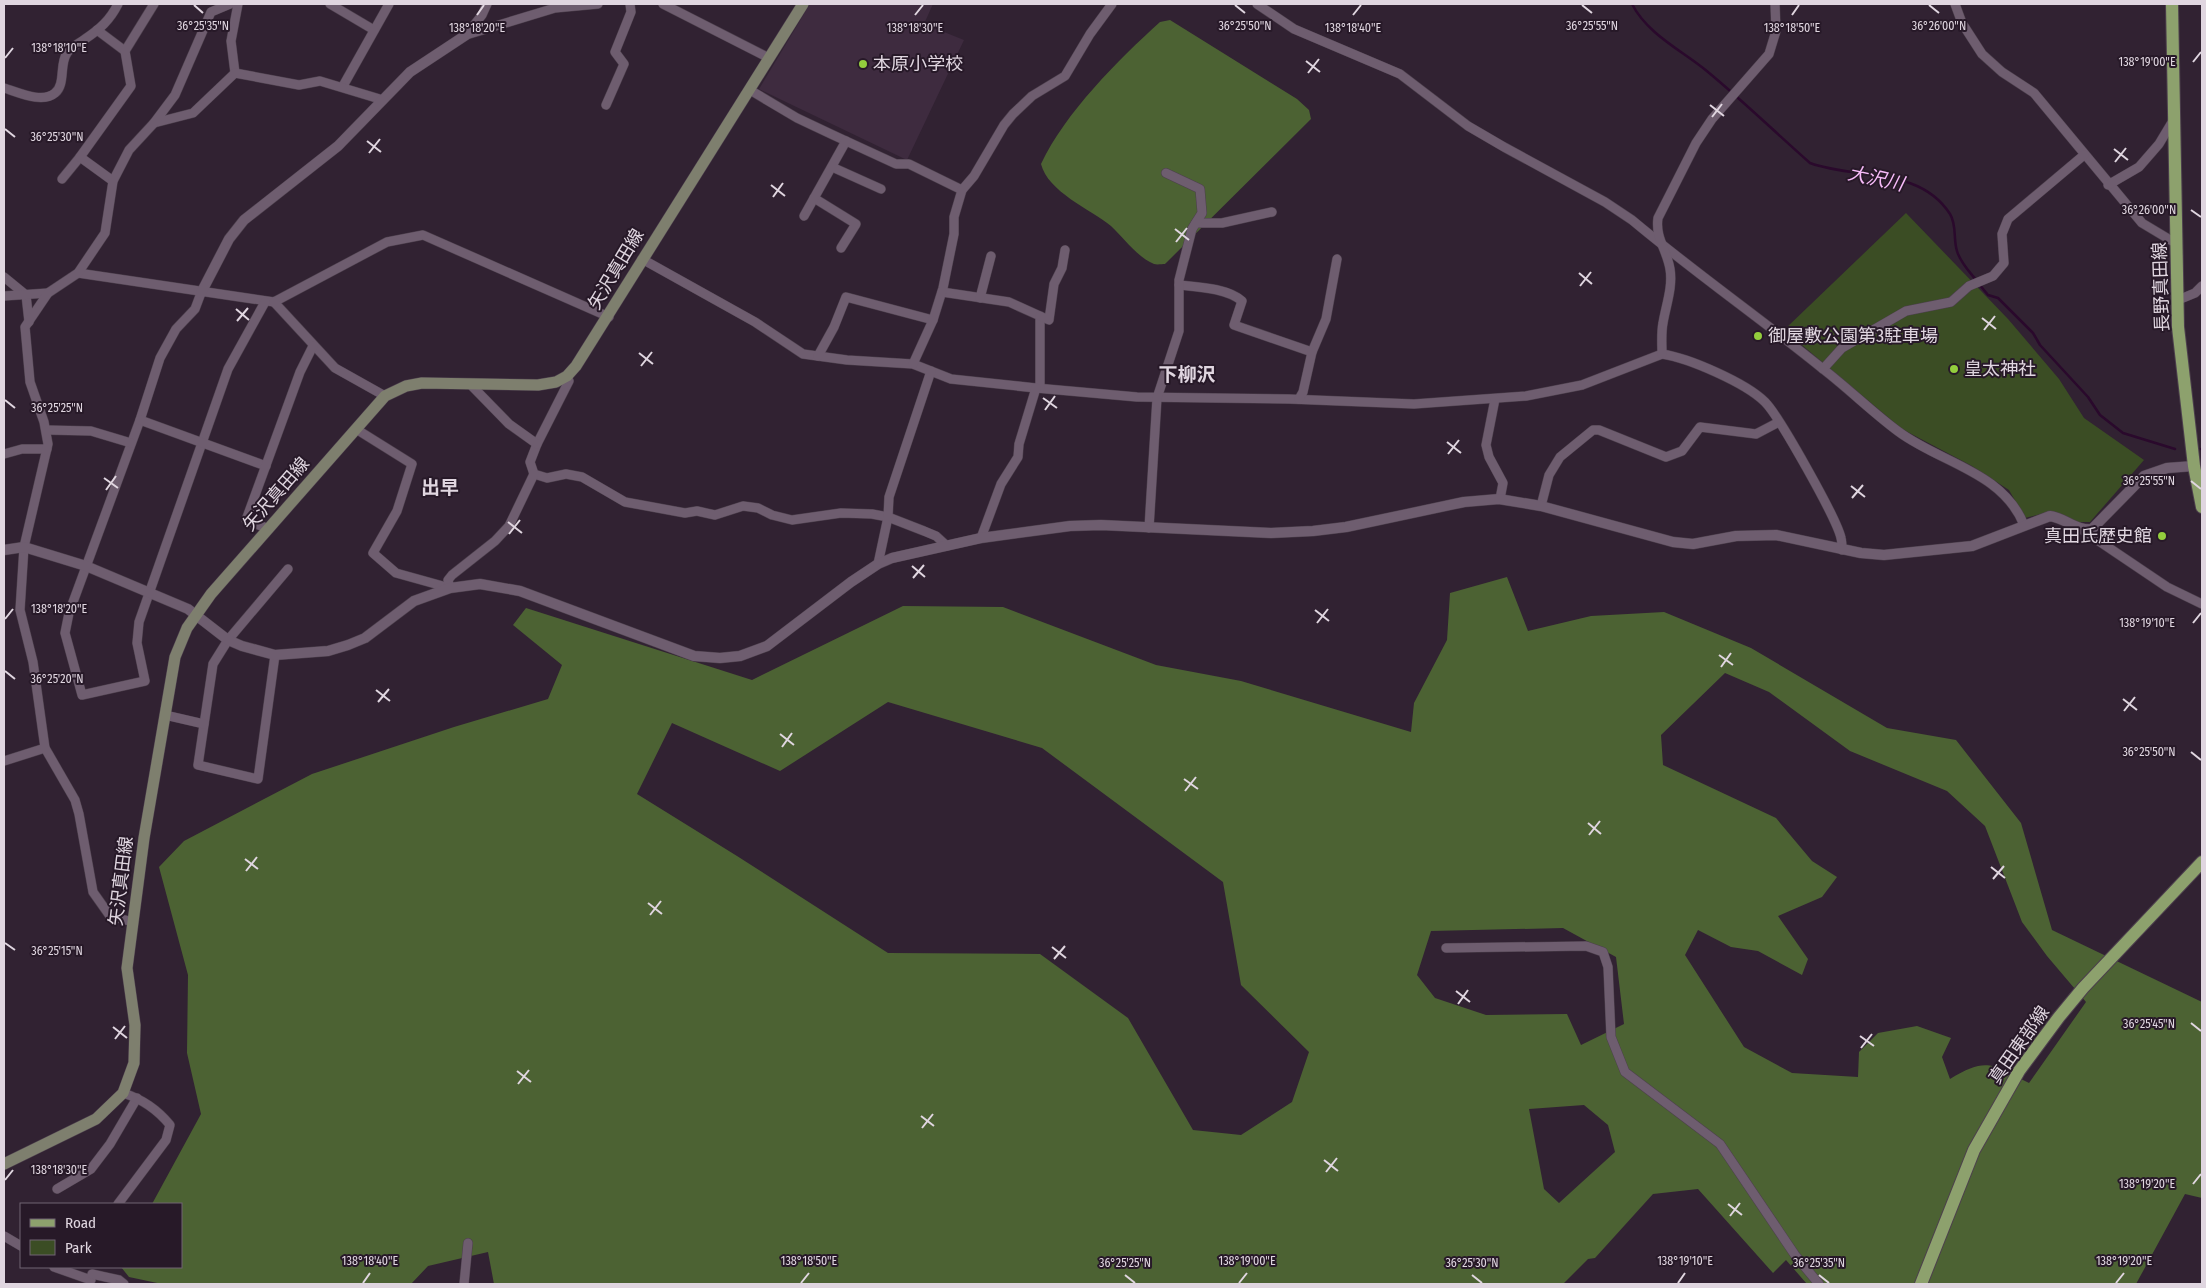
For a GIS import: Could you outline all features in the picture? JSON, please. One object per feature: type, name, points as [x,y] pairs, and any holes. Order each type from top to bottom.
[{"type":"main road","name":"矢沢真田線","points":[[4,1164],[96,1119],[123,1094],[134,1063],[135,1025],[127,968],[144,838],[176,657],[187,628],[196,614],[385,396],[406,386],[422,383],[538,385],[556,382],[567,376],[576,366],[609,317],[642,259],[750,90],[767,57],[803,4]]},
{"type":"main road","name":"長野真田線","points":[[2172,4],[2178,327],[2194,466],[2202,507]]},
{"type":"main road","name":"真田東部線","points":[[1921,1284],[1974,1150],[2020,1071],[2059,1017],[2083,988],[2202,862]]},
{"type":"street","points":[[4,88],[36,97],[47,97],[56,93],[60,87],[65,55],[72,47],[111,19],[118,4]]},
{"type":"street","points":[[125,51],[154,4]]},
{"type":"street","points":[[133,922],[110,916],[93,892],[75,800],[45,748],[33,662],[20,610],[24,547],[47,449],[47,430],[30,382],[25,327],[48,293],[78,273],[105,233],[113,181],[129,150],[154,124],[175,95],[211,12],[230,4]]},
{"type":"street","points":[[235,73],[231,41],[238,4]]},
{"type":"street","points":[[330,4],[374,30]]},
{"type":"street","points":[[343,86],[390,4]]},
{"type":"street","points":[[466,35],[482,15],[487,4]]},
{"type":"street","points":[[598,4],[555,8],[466,35],[410,72],[338,146],[236,227],[201,293],[195,309],[176,329],[160,358],[140,420],[69,613],[65,633],[82,695],[145,681],[137,643],[139,622],[228,369],[269,302],[387,242],[422,234],[609,317]]},
{"type":"street","points":[[606,105],[624,64],[615,52],[630,12],[630,4]]},
{"type":"street","points":[[663,4],[767,57]]},
{"type":"street","points":[[914,364],[933,320],[942,292],[954,234],[954,216],[962,190],[974,176],[1008,120],[1032,96],[1065,76],[1090,34],[1112,4]]},
{"type":"street","points":[[1257,4],[1294,29],[1400,74],[1468,126],[1504,148],[1605,202],[1632,220],[1659,243],[1823,369],[1900,433],[1992,484],[2011,500],[2018,509],[2024,525]]},
{"type":"street","points":[[1662,354],[1662,326],[1670,284],[1670,269],[1659,243],[1656,227],[1658,218],[1696,143],[1712,119],[1769,54],[1776,31],[1775,4]]},
{"type":"street","points":[[1955,4],[1962,23],[1982,54],[2002,72],[2034,93],[2142,224],[2177,244]]},
{"type":"street","points":[[62,179],[132,86],[125,51],[97,30]]},
{"type":"street","points":[[154,124],[193,113],[235,73]]},
{"type":"street","points":[[235,73],[298,86],[320,81],[343,86],[384,100]]},
{"type":"street","points":[[750,90],[798,118],[846,141],[896,164],[908,164],[962,190]]},
{"type":"street","points":[[2108,185],[2139,167],[2158,144],[2174,119]]},
{"type":"street","points":[[804,216],[846,141]]},
{"type":"street","points":[[1823,369],[1842,348],[1898,316],[1916,308],[1945,304],[1965,288],[1993,276],[2004,263],[2002,234],[2008,219],[2084,155]]},
{"type":"street","points":[[80,157],[113,181]]},
{"type":"street","points":[[832,167],[881,190]]},
{"type":"street","points":[[1149,528],[1157,398],[1179,331],[1179,285],[1192,228],[1202,213],[1200,189],[1166,173]]},
{"type":"street","points":[[814,198],[856,224],[841,248]]},
{"type":"street","points":[[1196,223],[1222,223],[1272,212]]},
{"type":"street","points":[[942,292],[1009,302],[1049,320],[1054,284],[1062,268],[1066,250]]},
{"type":"street","points":[[980,298],[991,256]]},
{"type":"street","points":[[642,259],[754,322],[803,354],[847,360],[914,364],[951,379],[1038,388],[1157,398],[1299,399],[1414,404],[1526,396],[1582,385],[1662,354],[1695,362],[1764,400],[1779,422],[1838,529],[1842,539],[1842,550]]},
{"type":"street","points":[[1299,399],[1303,392],[1312,352],[1326,319],[1337,259]]},
{"type":"street","points":[[78,273],[269,302],[335,368],[385,396]]},
{"type":"street","points":[[4,277],[26,295],[29,322]]},
{"type":"street","points":[[1179,285],[1203,287],[1237,297],[1242,301],[1234,326],[1312,352]]},
{"type":"street","points":[[2178,300],[2195,293],[2202,286]]},
{"type":"street","points":[[4,296],[48,293]]},
{"type":"street","points":[[818,356],[834,327],[846,297],[933,320]]},
{"type":"street","points":[[981,538],[1001,484],[1018,457],[1019,444],[1038,388],[1040,316]]},
{"type":"street","points":[[269,528],[246,520],[300,372],[313,346]]},
{"type":"street","points":[[878,564],[888,517],[889,497],[931,371]]},
{"type":"street","points":[[450,588],[448,580],[452,575],[495,541],[509,526],[534,474],[530,462],[537,444],[569,381],[567,376]]},
{"type":"street","points":[[470,384],[509,424],[537,444]]},
{"type":"street","points":[[1496,399],[1486,445],[1489,457],[1496,466],[1503,483],[1500,499]]},
{"type":"street","points":[[140,420],[266,466]]},
{"type":"street","points":[[1540,506],[1549,475],[1560,457],[1593,430],[1607,433],[1666,457],[1682,451],[1700,427],[1756,434],[1779,422]]},
{"type":"street","points":[[356,429],[412,464],[397,511],[373,553],[396,573],[450,588]]},
{"type":"street","points":[[47,430],[91,431],[131,443]]},
{"type":"street","points":[[4,454],[22,449],[47,449]]},
{"type":"street","points":[[2081,529],[2092,529],[2099,524],[2144,476],[2167,468],[2194,466]]},
{"type":"street","points":[[534,474],[547,478],[566,474],[582,477],[625,502],[686,513],[697,511],[715,515],[743,506],[750,506],[772,515],[792,520],[841,513],[888,517],[936,536],[947,546]]},
{"type":"street","points":[[4,550],[24,547],[86,566],[196,614],[228,640],[259,652],[275,655],[328,650],[348,645],[365,638],[414,602],[450,588],[480,584],[520,592],[662,646],[694,656],[720,658],[740,656],[767,646],[878,564],[912,552],[981,538],[1070,526],[1100,525],[1271,533],[1314,531],[1346,527],[1464,502],[1500,499],[1540,506],[1673,542],[1693,544],[1736,536],[1776,535],[1842,550],[1884,555],[1972,546],[2050,516],[2062,519],[2081,529],[2167,587],[2202,604]]},
{"type":"street","points":[[275,655],[258,779],[198,764],[213,664],[228,640],[288,569]]},
{"type":"street","points":[[165,715],[204,724]]},
{"type":"street","points":[[4,761],[45,748]]},
{"type":"street","points":[[1446,948],[1586,946],[1603,952],[1608,967],[1611,1037],[1625,1072],[1720,1144],[1795,1254],[1819,1284]]},
{"type":"street","points":[[119,1203],[166,1140],[170,1125],[161,1114],[137,1098],[123,1094]]},
{"type":"street","points":[[57,1189],[91,1169],[110,1144],[137,1098]]},
{"type":"street","points":[[4,1236],[20,1245]]},
{"type":"street","points":[[464,1284],[468,1243]]},
{"type":"street","points":[[58,1268],[120,1280],[124,1284]]},
{"type":"shaded area","name":"本原小学校","points":[[810,4],[933,4],[924,24],[964,40],[907,160],[759,89]]},
{"type":"green space","points":[[1170,20],[1297,99],[1309,110],[1311,119],[1165,264],[1154,264],[1142,257],[1111,226],[1061,191],[1045,174],[1041,164],[1064,126],[1110,70],[1160,22]]},
{"type":"green space","points":[[1906,213],[2008,319],[2059,379],[2084,418],[2144,460],[2090,522],[2078,522],[2053,511],[2025,518],[2009,490],[1972,466],[1902,429],[1784,330]]},
{"type":"green space","points":[[1507,577],[1528,631],[1591,616],[1664,612],[1751,648],[1887,728],[1956,740],[2021,823],[2052,930],[2202,1002],[2202,1198],[2185,1194],[2136,1284],[1807,1284],[1786,1260],[1773,1273],[1698,1189],[1653,1194],[1595,1258],[1588,1259],[1563,1284],[494,1284],[488,1252],[428,1266],[411,1284],[162,1284],[129,1277],[122,1268],[182,1268],[182,1203],[153,1203],[201,1114],[187,1053],[188,975],[159,867],[184,841],[312,774],[454,727],[548,699],[562,665],[513,625],[526,608],[752,680],[903,606],[1003,607],[1156,665],[1241,681],[1411,732],[1414,703],[1447,640],[1450,593]],"holes":[[[1725,673],[1769,692],[1850,751],[1947,791],[1985,826],[2022,922],[2047,956],[2086,1002],[2029,1083],[1998,1068],[1982,1065],[1973,1067],[1950,1079],[1942,1057],[1951,1038],[1917,1026],[1878,1033],[1859,1052],[1858,1077],[1792,1073],[1744,1047],[1685,955],[1698,930],[1731,947],[1758,951],[1802,975],[1808,959],[1778,916],[1822,897],[1837,877],[1812,861],[1776,818],[1663,765],[1661,735]],[[888,702],[1042,748],[1223,882],[1241,985],[1309,1052],[1292,1102],[1241,1135],[1193,1130],[1128,1018],[1040,954],[888,953],[637,794],[672,723],[780,771]],[[1563,928],[1616,957],[1624,1024],[1581,1045],[1567,1014],[1486,1015],[1435,998],[1417,975],[1431,931]],[[1584,1105],[1608,1125],[1615,1152],[1559,1203],[1544,1189],[1529,1109]]]},
{"type":"waterway","name":"大沢川","points":[[1632,4],[1656,34],[1708,72],[1810,163],[1828,168],[1904,181],[1922,188],[1937,199],[1952,218],[1958,255],[1976,280]]},
{"type":"waterway","name":"大沢川","points":[[1979,284],[1988,295],[1998,298],[2033,333],[2040,345],[2088,397],[2100,415],[2123,433],[2175,449]]},
{"type":"place","name":"本原小学校","points":[[863,64]]},
{"type":"place","name":"御屋敷公園第3駐車場","points":[[1758,336]]},
{"type":"place","name":"皇太神社","points":[[1954,369]]},
{"type":"place","name":"真田氏歴史館","points":[[2162,536]]},
{"type":"district","name":"下柳沢","points":[[1187,374]]},
{"type":"district","name":"出早","points":[[440,487]]}]
